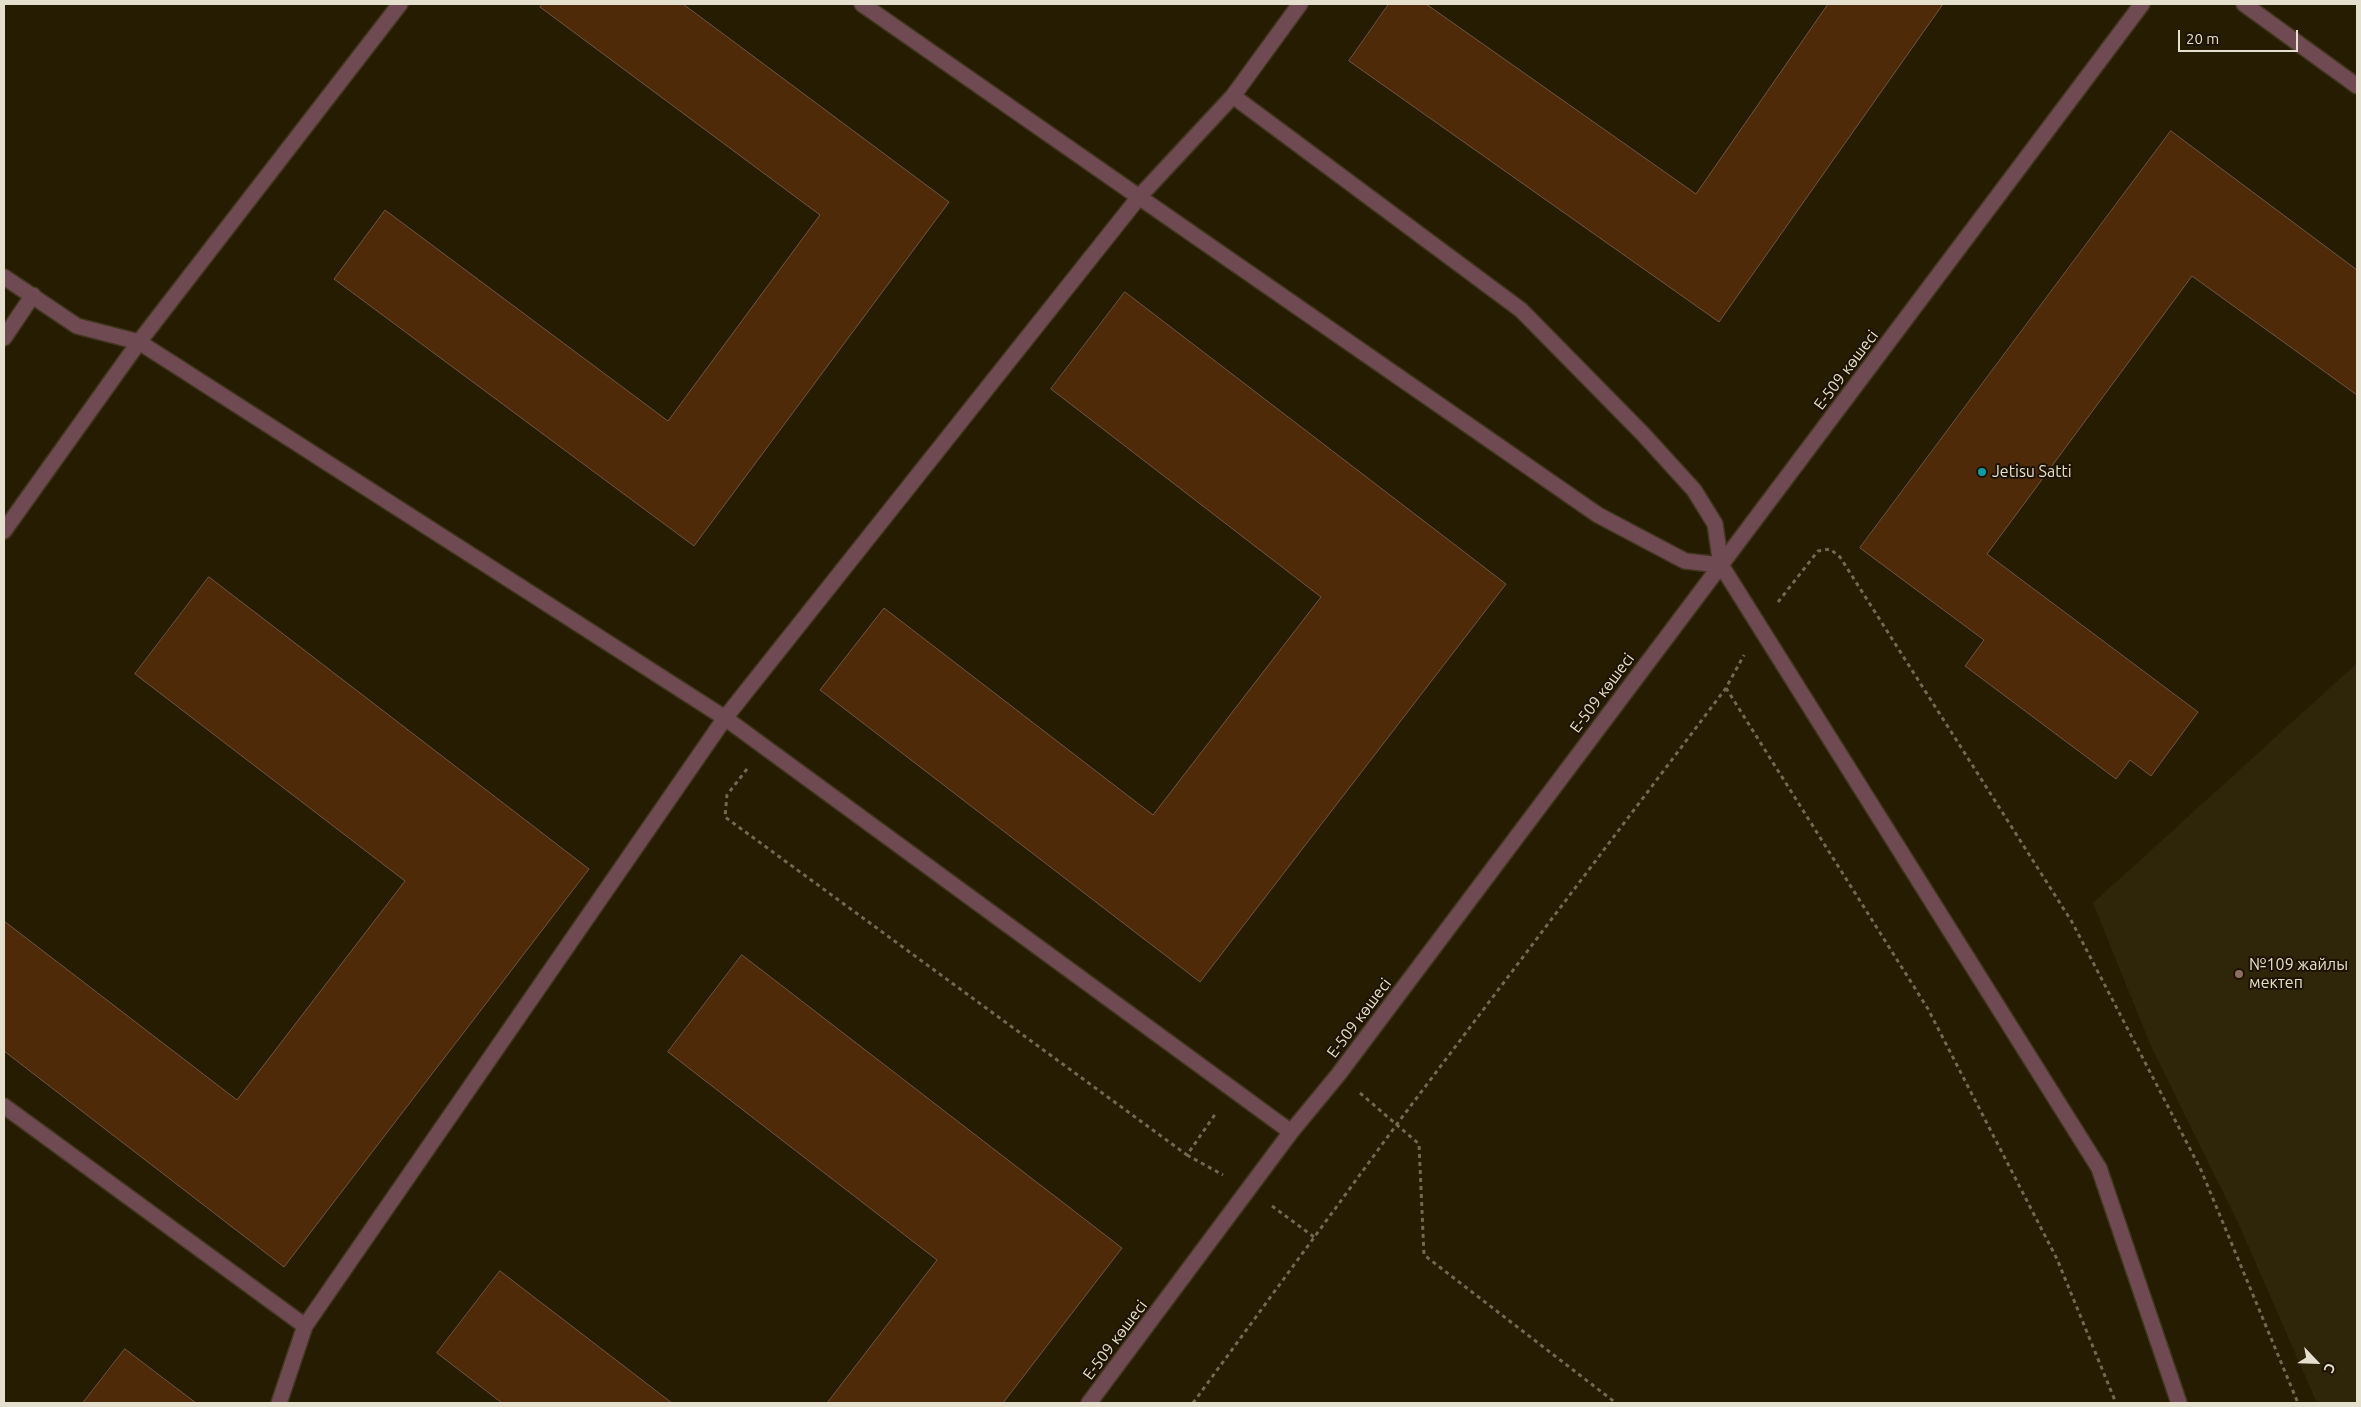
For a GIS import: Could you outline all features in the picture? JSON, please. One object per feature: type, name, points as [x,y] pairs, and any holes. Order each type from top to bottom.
[{"type":"street","points":[[4,531],[139,342],[400,4]]},
{"type":"street","points":[[862,4],[1598,515],[1685,561],[1720,565]]},
{"type":"street","points":[[279,1403],[305,1326],[725,718],[1139,197],[1233,96],[1300,4]]},
{"type":"street","name":"Е-509 көшесі","points":[[1089,1403],[1291,1132],[1338,1075],[2142,4]]},
{"type":"street","points":[[2244,4],[2357,86]]},
{"type":"street","points":[[1233,96],[1521,310],[1643,434],[1694,490],[1715,524],[1720,565],[2099,1168],[2179,1403]]},
{"type":"street","points":[[4,277],[77,326],[139,342],[725,718],[1291,1132]]},
{"type":"street","points":[[4,338],[33,295]]},
{"type":"street","points":[[4,1106],[305,1326]]},
{"type":"path","points":[[1193,1403],[1398,1124],[1726,688],[1759,628],[1818,551],[1830,549],[1840,557],[2072,922],[2201,1170],[2298,1403]]},
{"type":"path","points":[[1726,688],[1928,1009],[2057,1259],[2116,1403]]},
{"type":"path","points":[[766,747],[727,795],[725,817],[733,823],[1187,1155],[1232,1089]]},
{"type":"path","points":[[1338,1075],[1398,1124],[1419,1144],[1424,1255],[1616,1403]]},
{"type":"shaded area","name":"№109 жайлы мектеп","points":[[2357,663],[2357,1403],[2317,1403],[2239,1225],[2150,1044],[2093,903]]},
{"type":"building","points":[[543,4],[683,4],[949,202],[694,546],[334,279],[385,210],[668,421],[820,215],[540,7]]},
{"type":"building","points":[[1389,4],[1426,4],[1696,194],[1828,4],[1943,4],[1719,322],[1349,61]]},
{"type":"building","name":"Jetisu Satti","points":[[2171,131],[2357,270],[2357,395],[2192,276],[1987,554],[2198,712],[2151,776],[2130,760],[2116,779],[1965,666],[1984,640],[1860,548]]},
{"type":"building","points":[[1125,292],[1506,584],[1200,982],[820,690],[884,608],[1153,815],[1321,597],[1051,389]]},
{"type":"building","points":[[209,577],[589,869],[284,1267],[4,1051],[4,921],[237,1100],[405,881],[135,674]]},
{"type":"building","points":[[742,955],[1122,1248],[1003,1403],[827,1403],[937,1260],[668,1052]]},
{"type":"building","points":[[500,1271],[672,1403],[502,1403],[437,1353]]},
{"type":"building","points":[[125,1349],[196,1403],[83,1403]]},
{"type":"place","name":"Jetisu Satti","points":[[1982,472]]},
{"type":"place","name":"№109 жайлы мектеп","points":[[2239,974]]}]
